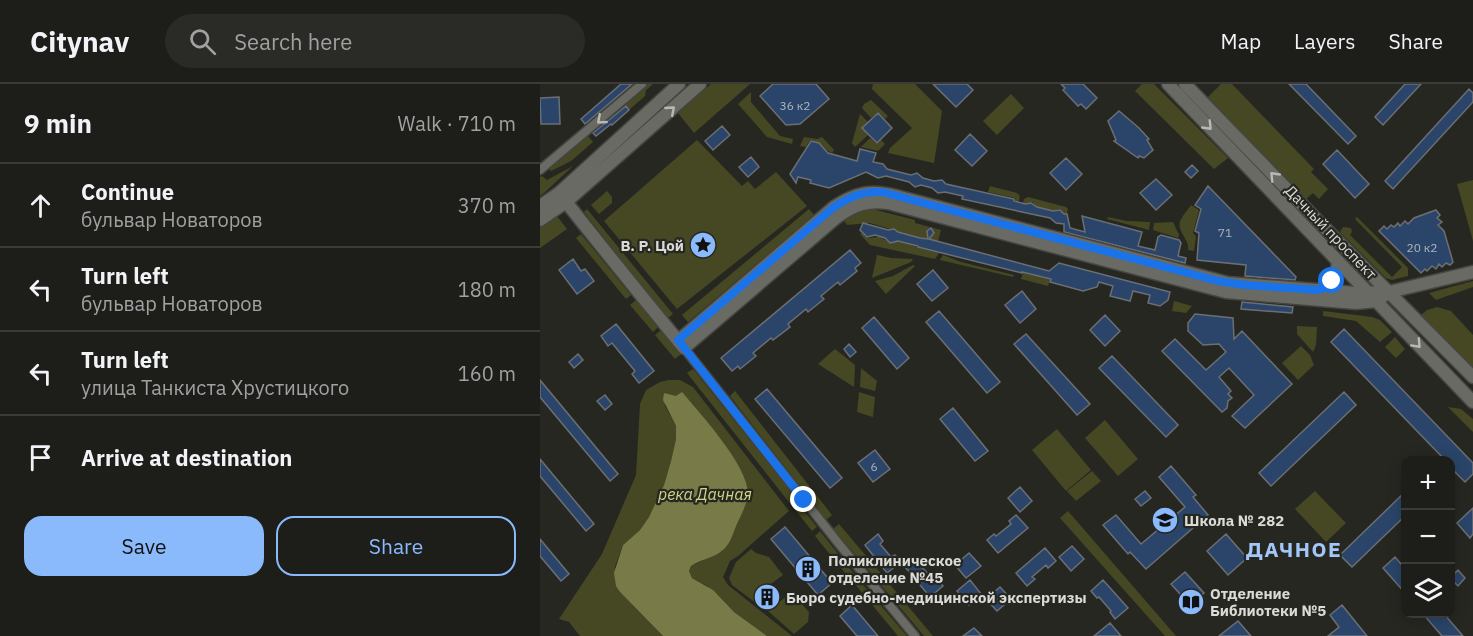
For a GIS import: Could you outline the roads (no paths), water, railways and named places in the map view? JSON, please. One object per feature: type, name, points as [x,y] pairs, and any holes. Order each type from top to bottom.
[{"type":"street","points":[[540,170],[642,84]]},
{"type":"street","points":[[540,220],[679,84]]},
{"type":"street","points":[[540,206],[562,198],[700,84]]},
{"type":"street","name":"Дачный проспект","points":[[1168,84],[1473,402]]},
{"type":"street","name":"Дачный проспект","points":[[1185,84],[1473,377]]},
{"type":"street","points":[[681,344],[834,207],[846,199],[868,191],[896,195],[1218,281],[1372,297]]},
{"type":"street","points":[[562,198],[915,636]]},
{"type":"street","points":[[681,344],[837,217],[851,207],[869,201],[888,203],[1226,292],[1345,302],[1473,272]]},
{"type":"street","points":[[1318,290],[1328,286],[1332,281],[1337,272],[1338,261]]},
{"type":"water","name":"река Дачная","points":[[682,392],[731,453],[748,491],[744,509],[728,545],[712,557],[691,566],[689,571],[692,578],[713,590],[734,612],[767,636],[663,636],[616,586],[614,573],[623,545],[640,530],[649,517],[664,485],[671,461],[676,439],[676,426],[663,400],[664,393],[676,396]]},
{"type":"place","name":"В. Р. Цой","points":[[703,245]]},
{"type":"place","name":"Школа № 282","points":[[1165,520]]},
{"type":"place","name":"Поликлиническое отделение №45","points":[[808,569]]},
{"type":"place","name":"Бюро судебно-медицинской экспертизы","points":[[767,597]]},
{"type":"place","name":"Отделение Библиотеки №5","points":[[1191,602]]},
{"type":"district","name":"ДАЧНОЕ","points":[[1294,549]]}]
